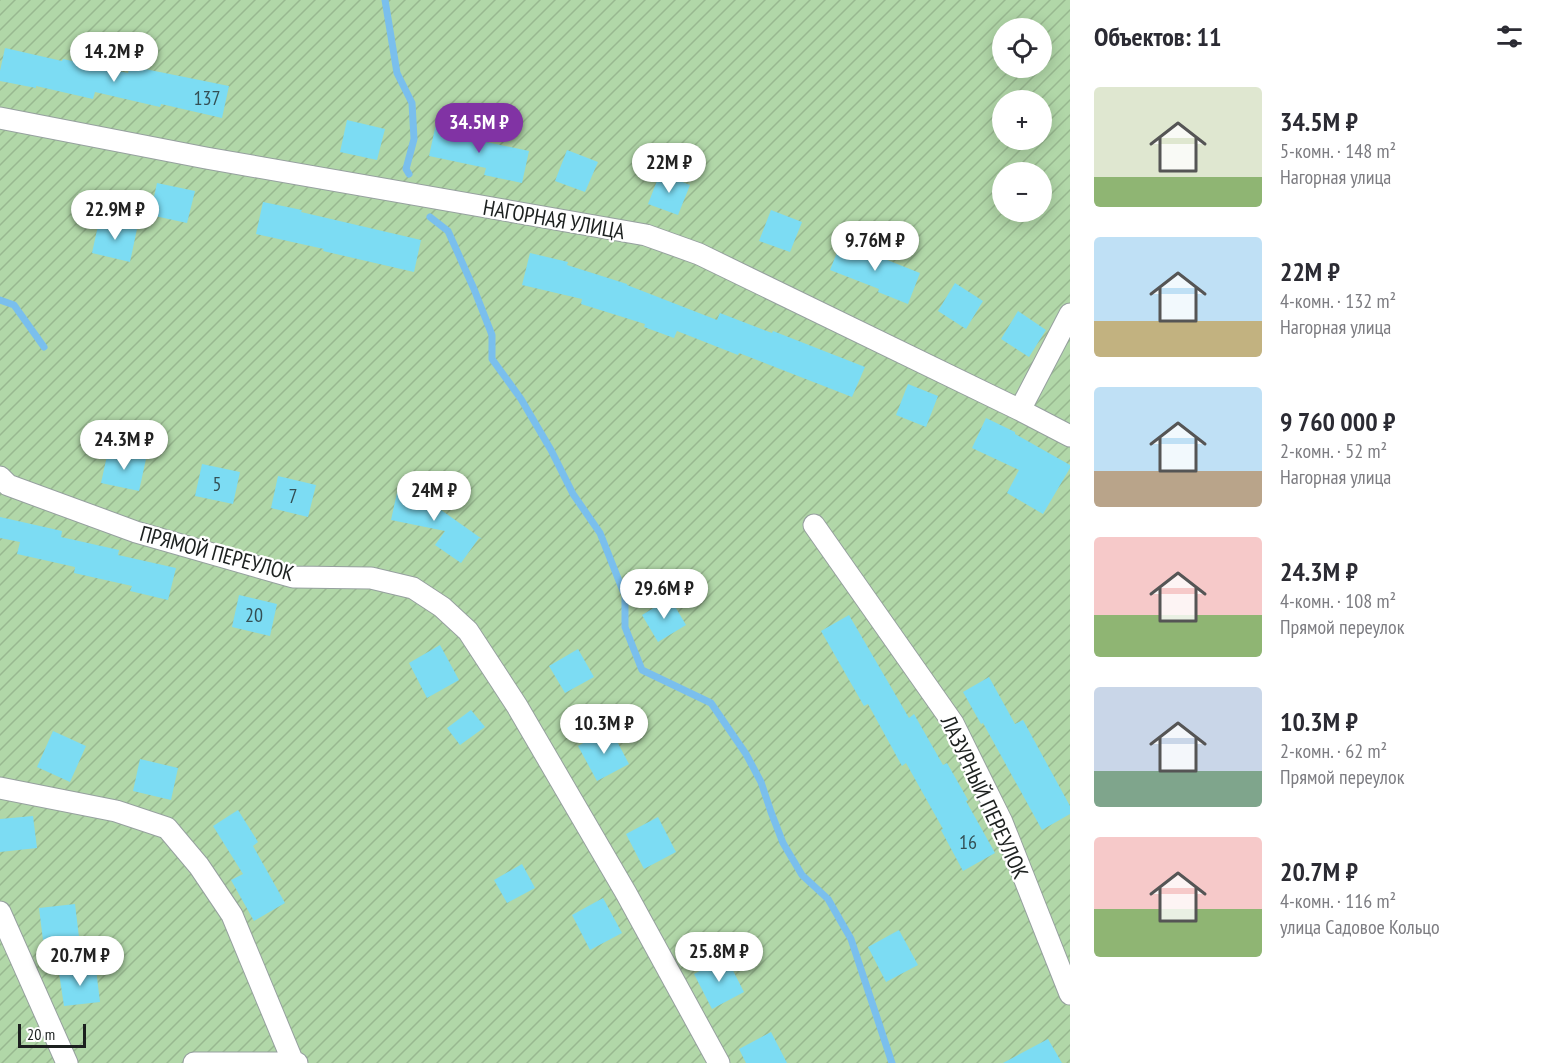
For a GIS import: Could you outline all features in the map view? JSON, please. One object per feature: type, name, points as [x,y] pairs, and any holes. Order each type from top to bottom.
[{"type":"street","name":"НАГОРНАЯ УЛИЦА","points":[[0,118],[217,160],[646,235],[699,254],[1070,436]]},
{"type":"street","points":[[1020,410],[1070,314]]},
{"type":"street","name":"ПРЯМОЙ ПЕРЕУЛОК","points":[[0,477],[8,484],[136,532],[293,577],[371,578],[413,588],[442,607],[468,631],[517,706],[626,893],[719,1063]]},
{"type":"street","name":"ЛАЗУРНЫЙ ПЕРЕУЛОК","points":[[814,525],[953,723],[1002,822],[1070,994]]},
{"type":"street","points":[[0,789],[116,812],[167,828],[199,866],[232,915],[295,1063],[194,1063]]},
{"type":"street","points":[[0,912],[67,1063]]},
{"type":"green space","points":[[0,0],[1070,0],[1070,1063],[0,1063]]},
{"type":"building","points":[[5,48],[128,73],[130,66],[229,86],[222,118],[95,92],[93,99],[36,86],[36,88],[0,81]]},
{"type":"building","points":[[347,120],[385,129],[377,160],[340,152]]},
{"type":"building","points":[[436,124],[474,132],[472,139],[529,151],[522,183],[484,175],[486,168],[429,156]]},
{"type":"building","points":[[567,150],[598,162],[585,192],[555,181]]},
{"type":"building","points":[[660,173],[690,185],[678,215],[648,204]]},
{"type":"building","points":[[157,183],[195,191],[187,223],[150,215]]},
{"type":"building","points":[[263,202],[421,240],[414,272],[256,234]]},
{"type":"building","points":[[771,210],[802,222],[790,252],[759,241]]},
{"type":"building","points":[[99,221],[137,229],[130,262],[92,253]]},
{"type":"building","points":[[842,240],[920,273],[908,304],[878,292],[879,289],[830,270]]},
{"type":"building","points":[[530,253],[568,262],[567,265],[627,284],[717,320],[720,313],[772,333],[773,331],[865,367],[852,397],[677,331],[674,338],[644,327],[645,324],[581,304],[582,299],[522,285]]},
{"type":"building","points":[[955,283],[983,301],[966,329],[938,311]]},
{"type":"building","points":[[1018,311],[1046,330],[1029,357],[1001,339]]},
{"type":"building","points":[[908,384],[938,396],[926,427],[896,415]]},
{"type":"building","points":[[986,418],[1015,432],[1070,465],[1043,514],[1007,493],[1019,470],[972,448]]},
{"type":"building","points":[[108,451],[146,459],[139,491],[101,483]]},
{"type":"building","points":[[202,464],[240,472],[233,504],[195,496]]},
{"type":"building","points":[[278,476],[316,485],[308,517],[271,508]]},
{"type":"building","points":[[398,488],[436,496],[434,505],[482,539],[479,538],[461,563],[435,545],[445,531],[391,520]]},
{"type":"building","points":[[0,517],[62,531],[61,537],[119,550],[118,555],[176,568],[168,600],[130,591],[132,586],[74,573],[75,567],[17,554],[20,542],[0,538]]},
{"type":"building","points":[[239,595],[277,604],[270,636],[232,627]]},
{"type":"building","points":[[670,598],[686,625],[658,642],[642,615]]},
{"type":"building","points":[[849,615],[909,718],[914,714],[943,765],[947,763],[995,853],[963,871],[941,830],[943,829],[906,763],[902,766],[868,704],[864,706],[821,631]]},
{"type":"building","points":[[440,645],[459,680],[427,698],[409,663]]},
{"type":"building","points":[[578,649],[594,677],[565,693],[549,666]]},
{"type":"building","points":[[989,677],[1015,724],[1023,720],[1070,806],[1070,814],[1042,830],[983,723],[981,724],[963,692]]},
{"type":"building","points":[[471,710],[485,727],[460,745],[447,728]]},
{"type":"building","points":[[610,728],[629,764],[597,781],[578,746]]},
{"type":"building","points":[[53,731],[86,746],[70,782],[37,767]]},
{"type":"building","points":[[140,759],[178,768],[171,800],[133,791]]},
{"type":"building","points":[[238,810],[258,842],[253,846],[285,903],[254,921],[231,880],[243,874],[213,826]]},
{"type":"building","points":[[33,816],[37,848],[0,852],[0,819]]},
{"type":"building","points":[[658,817],[676,852],[644,869],[626,834]]},
{"type":"building","points":[[522,864],[535,888],[507,903],[494,880]]},
{"type":"building","points":[[603,898],[622,933],[590,950],[572,915]]},
{"type":"building","points":[[75,904],[79,937],[43,940],[39,908]]},
{"type":"building","points":[[899,930],[918,965],[886,982],[868,947]]},
{"type":"building","points":[[726,957],[744,992],[712,1009],[694,974]]},
{"type":"building","points":[[96,969],[100,1002],[64,1006],[59,973]]},
{"type":"building","points":[[771,1032],[787,1063],[746,1063],[739,1049]]},
{"type":"building","points":[[1048,1039],[1062,1063],[1003,1063]]},
{"type":"waterway","points":[[385,0],[397,73],[412,103],[414,139],[406,169],[409,174]]},
{"type":"waterway","points":[[430,217],[448,231],[474,289],[492,335],[492,359],[521,399],[551,450],[573,494],[600,533],[625,596],[625,627],[642,670],[711,703],[746,754],[761,782],[783,843],[802,875],[828,899],[851,939],[892,1063]]},
{"type":"waterway","points":[[0,300],[14,305],[44,347]]}]
